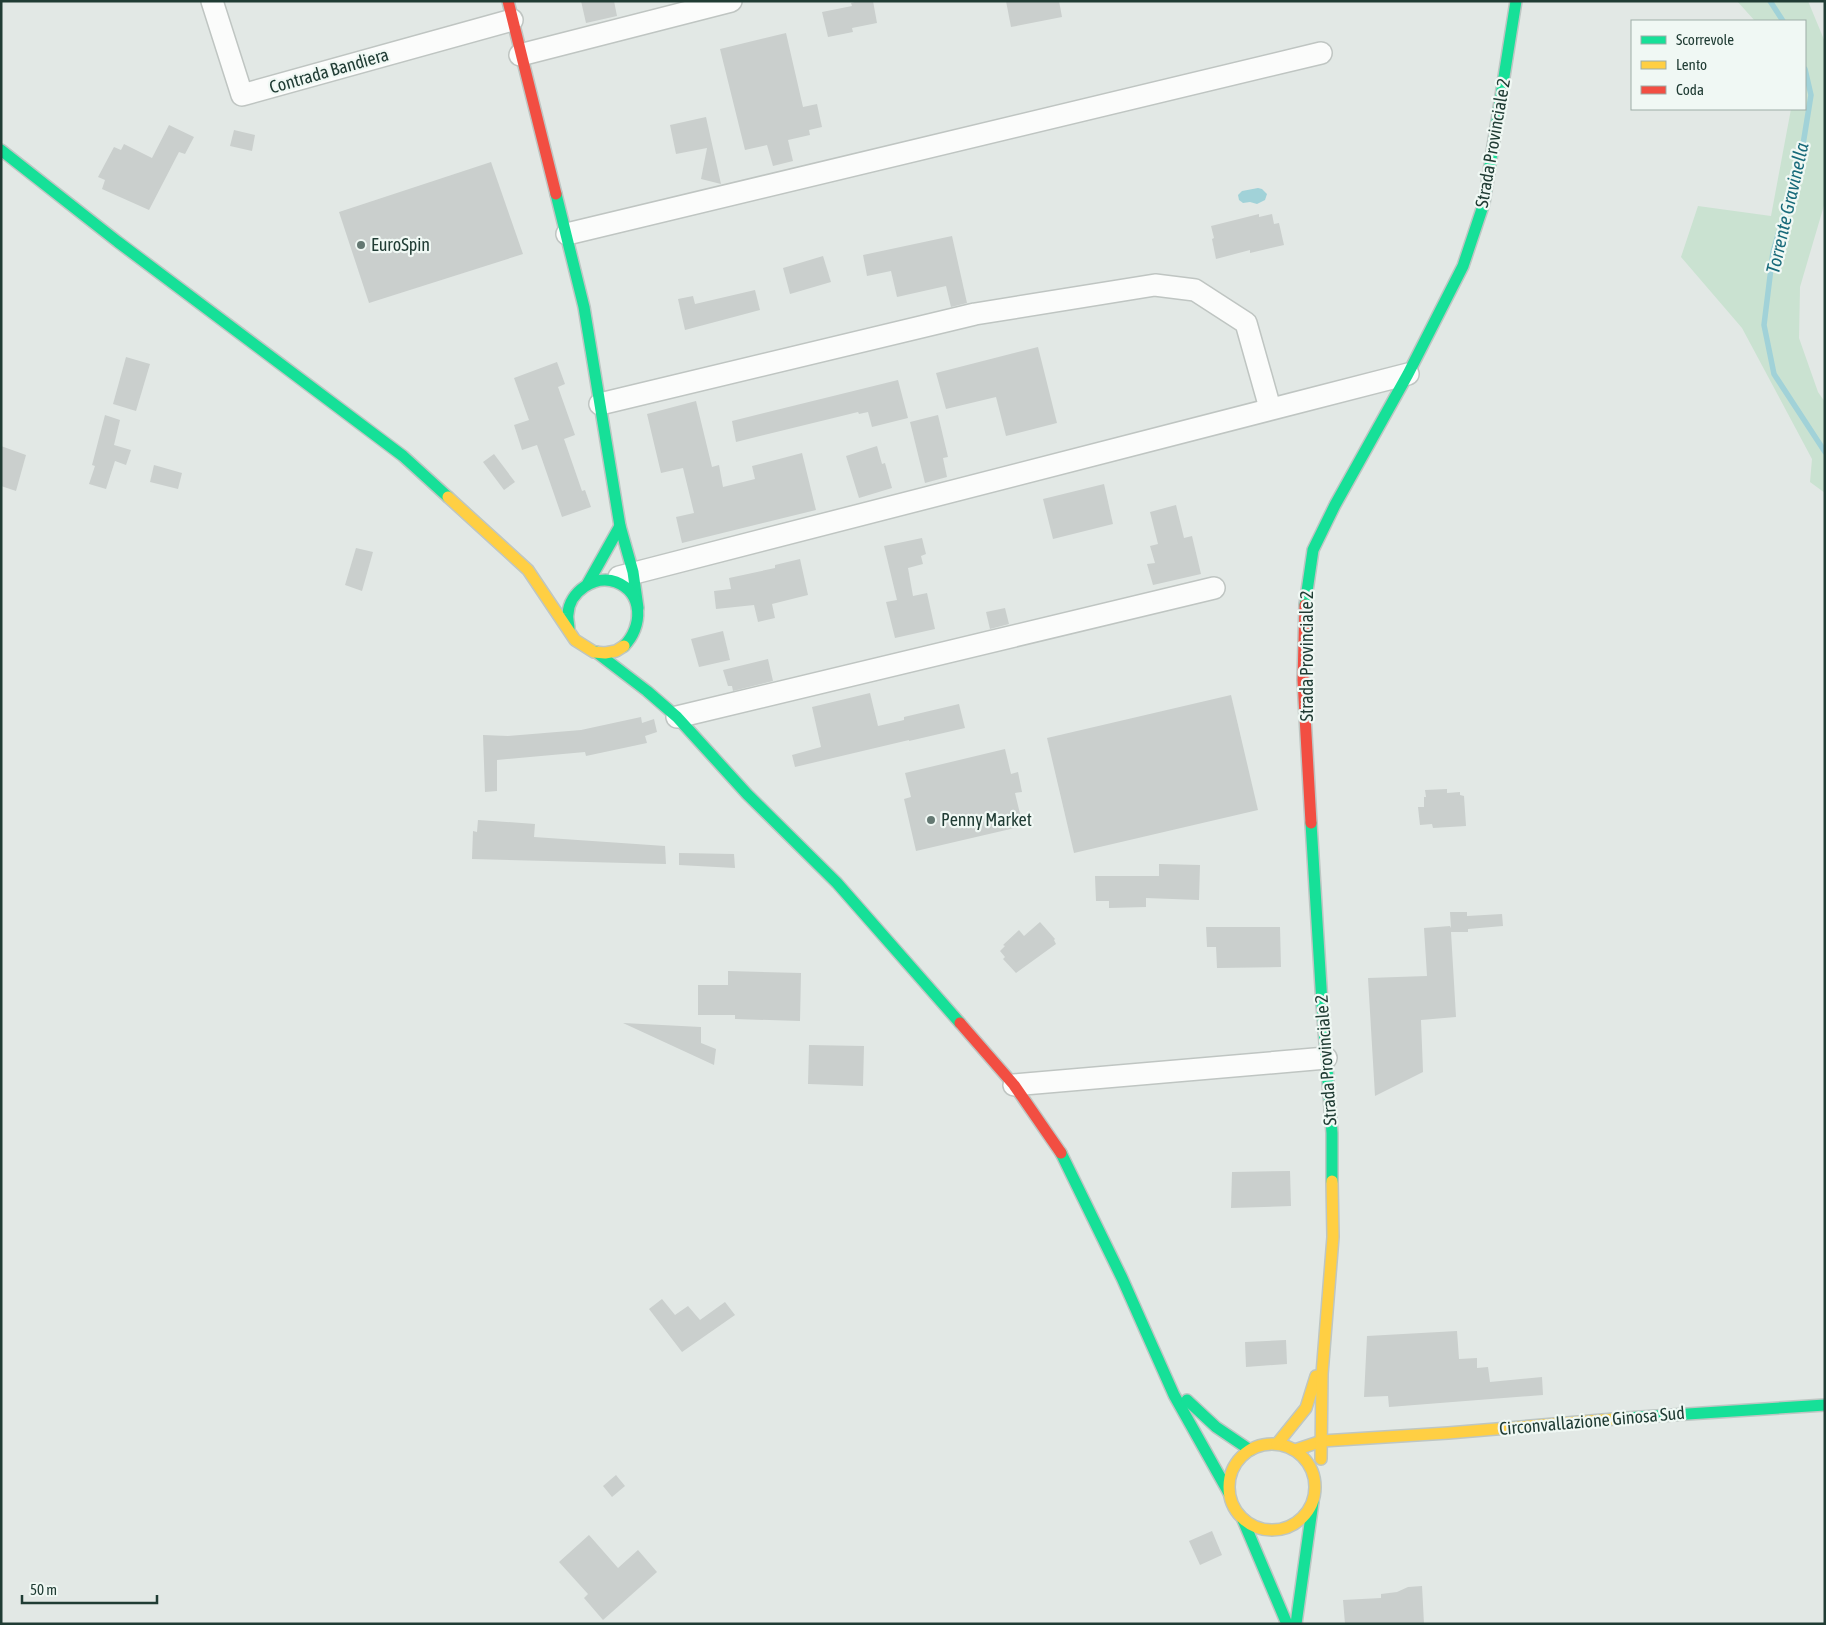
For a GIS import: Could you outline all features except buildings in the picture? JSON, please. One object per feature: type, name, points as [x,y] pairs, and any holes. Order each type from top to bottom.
[{"type":"main road","name":"Strada Provinciale 2","points":[[1324,1353],[1333,1237],[1332,1133],[1303,680],[1305,594],[1313,550],[1335,505],[1408,374],[1463,266],[1484,203],[1516,1]]},
{"type":"main road","points":[[1,150],[125,248],[403,456],[528,570],[575,640],[584,648],[608,653],[620,649],[630,642],[636,631],[639,620],[633,572],[620,526],[584,307],[510,11]]},
{"type":"main road","points":[[597,582],[620,526]]},
{"type":"main road","points":[[528,570],[544,577]]},
{"type":"main road","points":[[569,629],[566,616],[573,589],[597,582],[614,582],[625,588],[633,596],[638,608]]},
{"type":"main road","points":[[636,631],[639,648]]},
{"type":"main road","points":[[596,652],[647,691],[677,717],[747,794],[837,883],[1014,1085],[1058,1148],[1122,1278],[1174,1395],[1229,1493],[1236,1513],[1255,1528],[1269,1531],[1283,1530],[1296,1524],[1307,1514],[1313,1502]]},
{"type":"main road","points":[[644,674],[647,691]]},
{"type":"main road","points":[[1296,1624],[1321,1459],[1324,1353]]},
{"type":"main road","points":[[1277,1444],[1306,1408],[1324,1353]]},
{"type":"main road","points":[[1164,1371],[1199,1414],[1220,1431],[1250,1450]]},
{"type":"main road","name":"Circonvallazione Ginosa Sud","points":[[1295,1450],[1322,1441],[1766,1407],[1825,1405]]},
{"type":"main road","name":"Circonvallazione Ginosa Sud","points":[[1321,1459],[1339,1446],[1360,1439]]},
{"type":"main road","points":[[1229,1493],[1229,1480],[1233,1468],[1240,1458],[1250,1450],[1263,1445],[1277,1444],[1295,1450],[1305,1459],[1312,1470],[1316,1482]]},
{"type":"main road","points":[[1243,1520],[1287,1624]]},
{"type":"street","name":"Contrada Bandiera","points":[[212,1],[242,96],[510,11]]},
{"type":"street","points":[[520,55],[731,1]]},
{"type":"street","points":[[567,234],[1321,54]]},
{"type":"street","points":[[600,404],[975,314],[1155,285],[1195,290],[1246,323],[1270,408]]},
{"type":"street","points":[[597,582],[1408,374]]},
{"type":"street","points":[[677,717],[1214,588]]},
{"type":"street","points":[[1014,1085],[1326,1058]]},
{"type":"green space","points":[[1737,1],[1808,1],[1825,42],[1825,202],[1800,287],[1799,338],[1818,392],[1825,402],[1825,493],[1810,482],[1812,459],[1742,328],[1681,257],[1698,206],[1771,216],[1791,110],[1806,110],[1806,20],[1754,20]]},
{"type":"water","points":[[1258,188],[1267,194],[1265,200],[1257,204],[1243,203],[1239,200],[1238,195],[1242,191]]},
{"type":"waterway","name":"Torrente Gravinella","points":[[1770,1],[1782,20]]},
{"type":"waterway","name":"Torrente Gravinella","points":[[1806,73],[1811,95],[1801,157],[1773,252],[1764,325],[1774,374],[1825,452]]},
{"type":"traffic: fast","points":[[1305,605],[1313,550],[1335,505],[1408,374],[1463,266],[1484,203],[1516,1]]},
{"type":"traffic: fast","points":[[1,150],[118,242],[403,456],[448,497]]},
{"type":"traffic: fast","points":[[556,194],[584,307],[620,526],[633,572],[638,608]]},
{"type":"traffic: fast","points":[[588,583],[620,526]]},
{"type":"traffic: fast","points":[[569,629],[569,606],[578,592],[592,583],[608,580],[616,582],[632,594],[638,611],[635,630],[624,646]]},
{"type":"traffic: fast","points":[[596,652],[647,691],[677,717],[747,794],[837,883],[960,1023]]},
{"type":"traffic: fast","points":[[1311,823],[1332,1133],[1332,1181]]},
{"type":"traffic: fast","points":[[1061,1153],[1122,1278],[1174,1395],[1229,1493]]},
{"type":"traffic: fast","points":[[1187,1400],[1216,1427],[1250,1450]]},
{"type":"traffic: fast","points":[[1626,1418],[1825,1405]]},
{"type":"traffic: fast","points":[[1296,1624],[1313,1502]]},
{"type":"traffic: fast","points":[[1243,1520],[1287,1624]]},
{"type":"traffic: slow","points":[[448,497],[528,570],[575,640],[594,652],[616,651],[624,646]]},
{"type":"traffic: slow","points":[[1321,1459],[1322,1374],[1333,1237],[1332,1181]]},
{"type":"traffic: slow","points":[[1277,1444],[1306,1408],[1316,1376]]},
{"type":"traffic: slow","points":[[1295,1450],[1322,1441],[1448,1433],[1626,1418]]},
{"type":"traffic: slow","points":[[1264,1444],[1280,1444],[1289,1447],[1303,1456],[1312,1470],[1315,1487],[1312,1504],[1303,1518],[1289,1527],[1280,1530],[1264,1530],[1248,1523],[1236,1511],[1229,1495],[1229,1479],[1236,1463],[1248,1451],[1264,1444]]},
{"type":"traffic: jam","points":[[508,1],[556,194]]},
{"type":"traffic: jam","points":[[1305,605],[1303,680],[1311,823]]},
{"type":"traffic: jam","points":[[960,1023],[1014,1085],[1061,1153]]},
{"type":"place","name":"EuroSpin","points":[[361,245]]},
{"type":"place","name":"Penny Market","points":[[931,820]]}]
